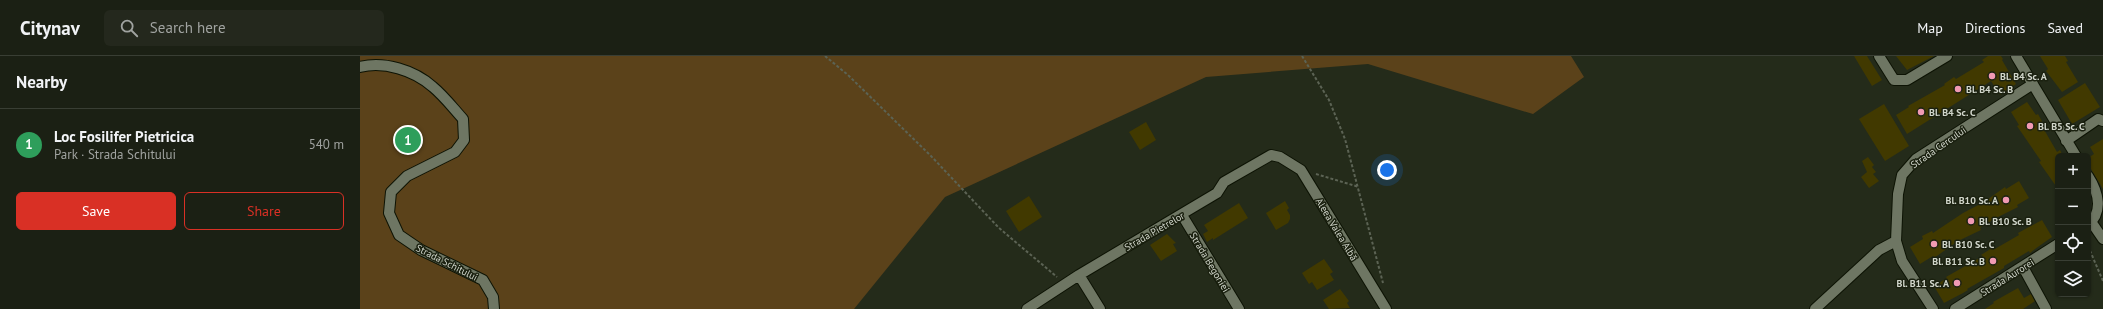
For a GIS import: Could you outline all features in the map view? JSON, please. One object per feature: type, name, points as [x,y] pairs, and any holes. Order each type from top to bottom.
[{"type":"street","points":[[1879,56],[1894,80],[1907,80],[1947,56]]},
{"type":"street","points":[[2016,56],[2074,153]]},
{"type":"street","name":"Strada Schitului","points":[[360,67],[370,64],[384,65],[407,71],[432,86],[463,119],[464,140],[455,152],[407,176],[391,192],[388,213],[398,235],[421,250],[483,280],[493,297],[494,309]]},
{"type":"street","name":"Strada Cercului","points":[[1933,309],[1902,261],[1896,242],[1898,194],[1902,175],[1916,159],[2033,84]]},
{"type":"street","points":[[2066,141],[2093,121],[2098,119],[2103,120]]},
{"type":"street","name":"Strada Pietrelor","points":[[1027,309],[1079,275],[1217,193],[1224,182],[1271,155],[1280,157]]},
{"type":"street","name":"Aleea Valea Albă","points":[[1280,157],[1301,170],[1386,309]]},
{"type":"street","points":[[2091,181],[2099,193],[2102,206],[2100,216],[2091,223]]},
{"type":"street","name":"Strada Begoniei","points":[[1182,215],[1238,309]]},
{"type":"street","points":[[2091,225],[2103,239]]},
{"type":"street","points":[[1815,309],[1879,250],[1896,242]]},
{"type":"street","name":"Strada Aurorei","points":[[1955,309],[2055,246]]},
{"type":"street","points":[[2023,267],[2046,309]]},
{"type":"street","points":[[1079,275],[1100,309]]},
{"type":"path","points":[[825,56],[848,75],[931,156],[999,228],[1065,284]]},
{"type":"path","points":[[1302,56],[1329,100],[1345,139],[1359,187],[1384,286]]},
{"type":"path","points":[[1301,170],[1359,187]]},
{"type":"path","points":[[2091,253],[2103,281]]},
{"type":"shaded area","points":[[360,56],[1571,56],[1584,77],[1533,114],[1368,64],[1206,77],[945,197],[854,309],[360,309]]},
{"type":"building","points":[[1854,56],[1867,56],[1882,80],[1872,86]]},
{"type":"building","points":[[1896,56],[1934,56],[1907,70]]},
{"type":"building","points":[[1988,56],[2001,56],[2016,84],[2000,95],[1991,81],[1907,134],[1896,115],[1909,107],[1908,106],[1945,85],[1944,84],[1954,77],[1956,79],[1984,62],[1982,60]]},
{"type":"building","points":[[2040,56],[2065,56],[2068,61],[2066,62],[2078,82],[2062,92],[2046,71],[2048,69]]},
{"type":"building","points":[[2085,83],[2100,107],[2072,124],[2058,100]]},
{"type":"building","name":"Bl. B5 Sc. C","points":[[2027,102],[2036,115],[2038,114],[2044,125],[2042,126],[2057,152],[2060,150],[2062,153],[2055,153],[2055,185],[2017,126],[2019,125],[2011,112]]},
{"type":"building","points":[[1884,104],[1909,146],[1885,161],[1859,119]]},
{"type":"building","points":[[1146,122],[1156,140],[1140,150],[1129,132]]},
{"type":"building","points":[[2103,139],[2103,189],[2091,169],[2091,156],[2094,154],[2090,147]]},
{"type":"building","points":[[1868,157],[1874,165],[1872,167],[1876,172],[1873,174],[1879,181],[1869,188],[1861,177],[1867,172],[1862,161]]},
{"type":"building","points":[[2019,181],[2029,198],[2017,205],[2018,207],[1980,228],[1981,230],[1958,241],[1934,258],[1933,256],[1920,264],[1910,247],[1923,239],[1922,236],[1932,231],[1933,233],[1963,213],[1984,202],[2005,187],[2006,189]]},
{"type":"building","points":[[1029,196],[1042,217],[1019,232],[1006,211]]},
{"type":"building","points":[[1285,201],[1289,208],[1287,210],[1290,215],[1290,219],[1288,223],[1276,230],[1266,213]]},
{"type":"building","points":[[1239,203],[1248,218],[1213,240],[1213,238],[1207,242],[1203,234],[1208,231],[1204,225]]},
{"type":"building","points":[[2042,220],[2052,237],[2030,253],[2029,251],[2004,266],[2004,268],[1944,303],[1934,286],[1947,278],[1946,277],[1983,256],[1981,255],[1992,248],[1993,250],[2019,235],[2018,233]]},
{"type":"building","points":[[1167,234],[1176,243],[1173,244],[1177,251],[1161,261],[1150,245]]},
{"type":"building","points":[[1324,259],[1333,272],[1330,274],[1334,280],[1317,290],[1312,282],[1309,284],[1302,273]]},
{"type":"building","points":[[2018,288],[2024,298],[2031,294],[2035,301],[2023,309],[1985,309],[1994,303],[1993,302]]},
{"type":"building","points":[[1340,289],[1349,301],[1347,303],[1350,308],[1329,309],[1323,300]]},
{"type":"place","name":"Bl. B4 Sc. A","points":[[1992,76]]},
{"type":"place","name":"Bl. B4 Sc. B","points":[[1958,89]]},
{"type":"place","name":"Bl. B4 Sc. C","points":[[1921,112]]},
{"type":"place","name":"Bl. B5 Sc. C","points":[[2030,126]]},
{"type":"place","name":"Loc Fosilifer Pietricica","points":[[408,140]]},
{"type":"place","name":"Bl. B10 Sc. A","points":[[2006,200]]},
{"type":"place","name":"Bl. B10 Sc. B","points":[[1971,221]]},
{"type":"place","name":"Bl. B10 Sc. C","points":[[1934,244]]},
{"type":"place","name":"Bl. B11 Sc. B","points":[[1993,261]]},
{"type":"place","name":"Bl. B11 Sc. A","points":[[1957,283]]}]
